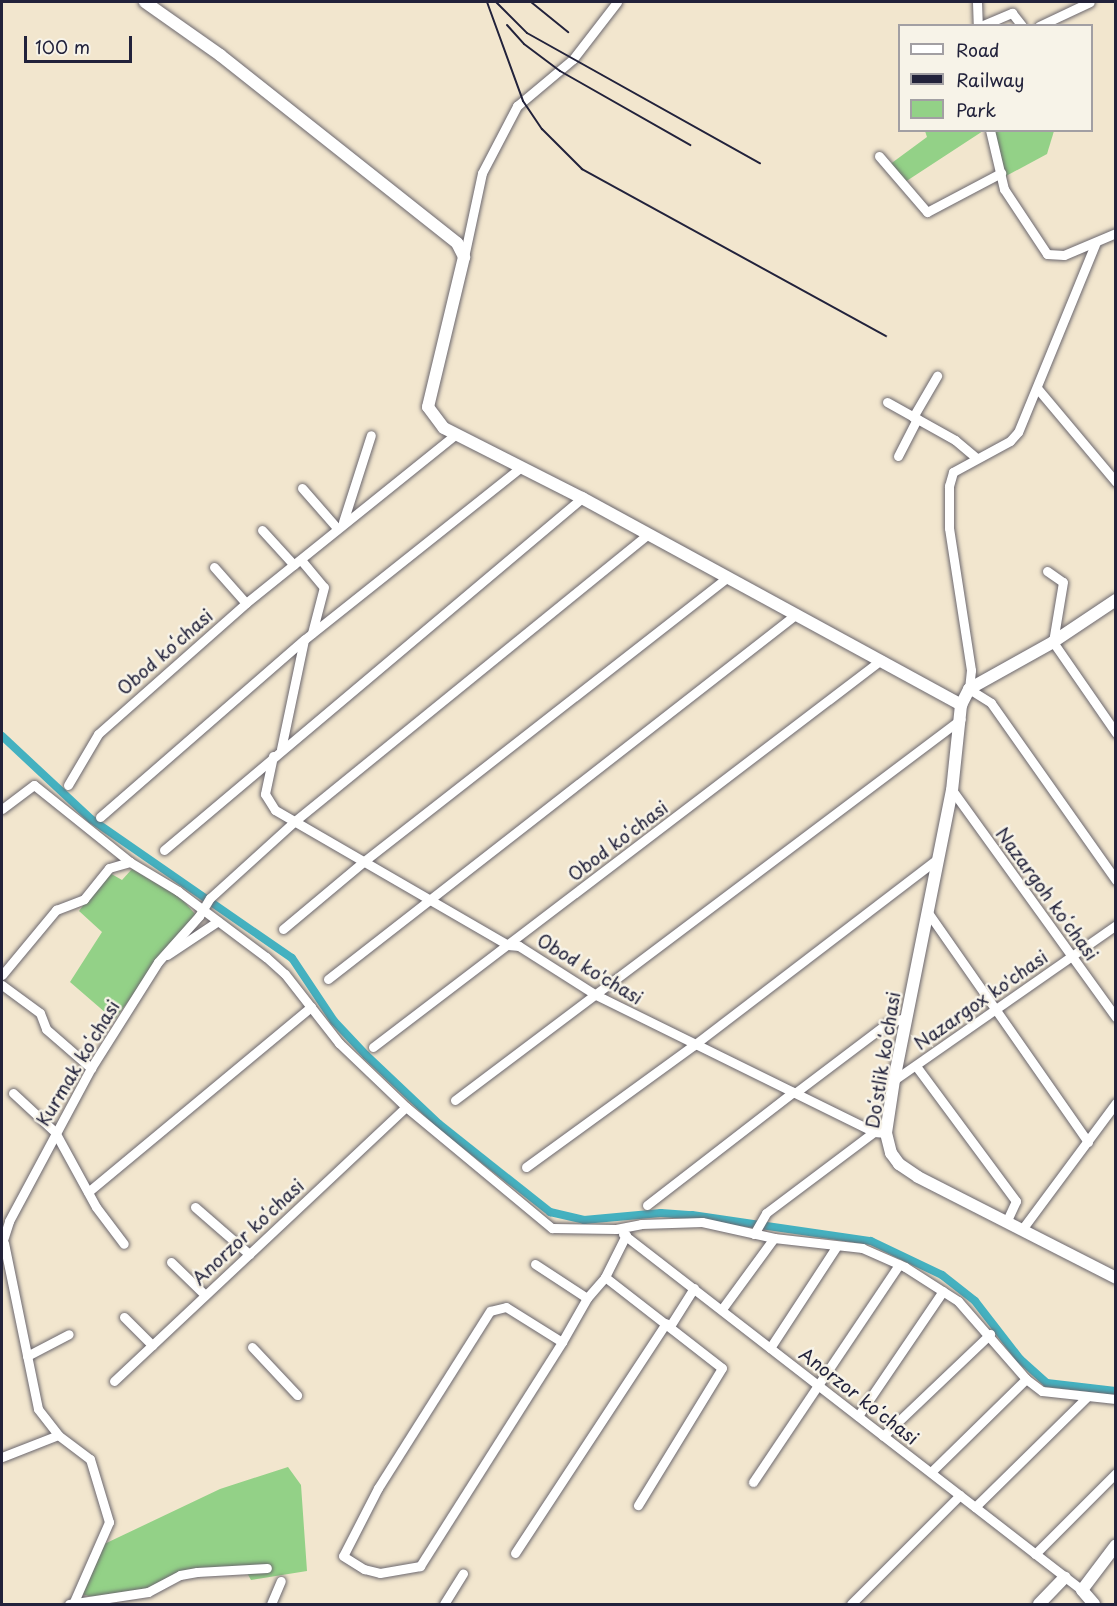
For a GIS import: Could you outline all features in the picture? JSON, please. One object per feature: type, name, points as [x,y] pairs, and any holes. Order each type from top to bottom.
[{"type":"street","points":[[145,2],[376,176],[457,243],[464,257]]},
{"type":"street","points":[[617,2],[573,59],[518,106],[483,173],[428,406],[438,422],[455,435],[519,469],[582,498],[962,705]]},
{"type":"street","points":[[977,2],[980,24]]},
{"type":"street","points":[[1043,24],[1090,2]]},
{"type":"street","points":[[985,24],[1012,14],[1020,24]]},
{"type":"street","points":[[991,132],[1001,173],[1013,206],[1047,254],[1055,257],[1114,237]]},
{"type":"street","points":[[879,156],[927,212],[1001,173]]},
{"type":"street","points":[[969,689],[971,670],[955,581],[948,501],[953,472],[975,457],[1010,441],[1018,432],[1096,242]]},
{"type":"street","points":[[898,456],[937,376]]},
{"type":"street","points":[[1037,388],[1116,482]]},
{"type":"street","points":[[887,402],[955,440],[975,457]]},
{"type":"street","points":[[302,488],[340,525],[371,435]]},
{"type":"street","name":"Obod koʻchasi","points":[[68,785],[98,734],[246,603],[340,525],[455,435]]},
{"type":"street","points":[[100,817],[308,636],[519,469]]},
{"type":"street","points":[[164,850],[281,749],[582,498]]},
{"type":"street","points":[[262,530],[324,587],[308,636],[281,749]]},
{"type":"street","points":[[205,904],[295,821],[648,534]]},
{"type":"street","points":[[214,567],[246,603]]},
{"type":"street","points":[[1047,571],[1063,582],[1053,642],[1116,733]]},
{"type":"street","points":[[284,929],[363,862],[728,577]]},
{"type":"street","points":[[969,689],[1053,642],[1116,600]]},
{"type":"street","points":[[328,979],[795,615]]},
{"type":"street","name":"Obod koʻchasi","points":[[373,1047],[881,660]]},
{"type":"street","points":[[969,689],[991,703],[1116,880]]},
{"type":"street","name":"Doʻstlik koʻchasi","points":[[969,689],[962,705],[952,790],[937,859],[929,914],[894,1080],[880,1132],[899,1164],[1116,1278]]},
{"type":"street","points":[[455,1100],[961,719]]},
{"type":"street","name":"Obod ko'chasi","points":[[273,756],[265,785],[268,803],[295,821],[508,945],[519,946],[596,995],[694,1045],[880,1132]]},
{"type":"street","points":[[2,809],[34,785],[130,862],[205,904],[218,921],[285,974],[339,1043],[406,1107],[552,1228],[616,1229],[641,1224],[702,1222],[774,1238],[836,1247],[862,1248],[899,1265],[943,1291],[990,1334],[1026,1379],[1042,1391],[1086,1398],[1116,1399]]},
{"type":"street","name":"Nazargoh koʻchasi","points":[[952,790],[1116,1017]]},
{"type":"street","points":[[526,1167],[694,1045],[937,859]]},
{"type":"street","points":[[2,975],[56,910],[77,904],[110,868],[130,862]]},
{"type":"street","name":"Kurmak koʻchasi","points":[[3,1243],[5,1222],[91,1068],[158,962],[205,904]]},
{"type":"street","points":[[929,914],[1088,1142]]},
{"type":"street","points":[[158,962],[218,921]]},
{"type":"street","name":"Nazargox ko'chasi","points":[[894,1080],[1116,925]]},
{"type":"street","points":[[2,985],[40,1013],[46,1029],[91,1068]]},
{"type":"street","points":[[88,1192],[311,1007]]},
{"type":"street","points":[[647,1206],[889,1022],[907,1018]]},
{"type":"street","points":[[916,1066],[1016,1201],[1007,1220]]},
{"type":"street","points":[[14,1094],[55,1132],[88,1192],[124,1244]]},
{"type":"street","points":[[1023,1228],[1116,1103]]},
{"type":"street","name":"Anorzor koʻchasi","points":[[114,1381],[406,1107]]},
{"type":"street","points":[[754,1233],[762,1217],[880,1132]]},
{"type":"street","points":[[195,1208],[249,1254]]},
{"type":"street","name":"Anorzor koʻchasi","points":[[616,1229],[1082,1590]]},
{"type":"street","points":[[562,1342],[506,1308],[490,1311],[378,1488],[343,1556],[364,1569],[380,1573],[420,1566],[562,1342],[587,1298],[606,1277],[626,1235]]},
{"type":"street","points":[[722,1309],[774,1238]]},
{"type":"street","points":[[3,1243],[38,1409],[58,1435],[90,1459],[110,1522],[71,1604]]},
{"type":"street","points":[[770,1348],[836,1247]]},
{"type":"street","points":[[171,1262],[205,1295]]},
{"type":"street","points":[[535,1264],[587,1298]]},
{"type":"street","points":[[753,1482],[899,1265]]},
{"type":"street","points":[[606,1277],[719,1364],[722,1372],[638,1505]]},
{"type":"street","points":[[515,1553],[694,1288]]},
{"type":"street","points":[[858,1416],[943,1291]]},
{"type":"street","points":[[124,1317],[152,1345]]},
{"type":"street","points":[[27,1356],[69,1334]]},
{"type":"street","points":[[883,1436],[990,1334]]},
{"type":"street","points":[[252,1347],[297,1395]]},
{"type":"street","points":[[931,1472],[1026,1379]]},
{"type":"street","points":[[975,1507],[1086,1398]]},
{"type":"street","points":[[2,1457],[58,1435]]},
{"type":"street","points":[[1035,1554],[1116,1473]]},
{"type":"street","points":[[851,1605],[960,1495]]},
{"type":"street","points":[[1094,1605],[1082,1590],[1111,1559],[1116,1545]]},
{"type":"street","points":[[71,1604],[148,1592],[169,1580],[197,1572],[267,1568]]},
{"type":"street","points":[[444,1605],[463,1573]]},
{"type":"street","points":[[1039,1605],[1065,1577]]},
{"type":"street","points":[[271,1605],[281,1581]]},
{"type":"green space","points":[[925,132],[981,132],[905,182],[889,165],[927,137]]},
{"type":"green space","points":[[994,132],[1054,132],[1047,154],[1006,176]]},
{"type":"green space","points":[[132,869],[181,898],[195,914],[114,1020],[70,982],[102,932],[79,911],[108,872],[122,880]]},
{"type":"green space","points":[[288,1467],[301,1485],[307,1571],[251,1580],[247,1573],[182,1578],[157,1591],[97,1604],[96,1598],[78,1593],[98,1547],[220,1489]]},
{"type":"waterway","points":[[2,736],[91,819],[292,958],[334,1021],[366,1055],[439,1124],[550,1212],[584,1220],[661,1213],[692,1215],[871,1241],[942,1275],[975,1301],[1020,1359],[1047,1383],[1116,1391]]},
{"type":"railway","points":[[487,2],[523,101],[542,129],[582,169],[886,336]]},
{"type":"railway","points":[[496,2],[527,33],[760,163]]},
{"type":"railway","points":[[531,2],[568,32]]},
{"type":"railway","points":[[507,25],[524,44],[560,71],[690,145]]}]
